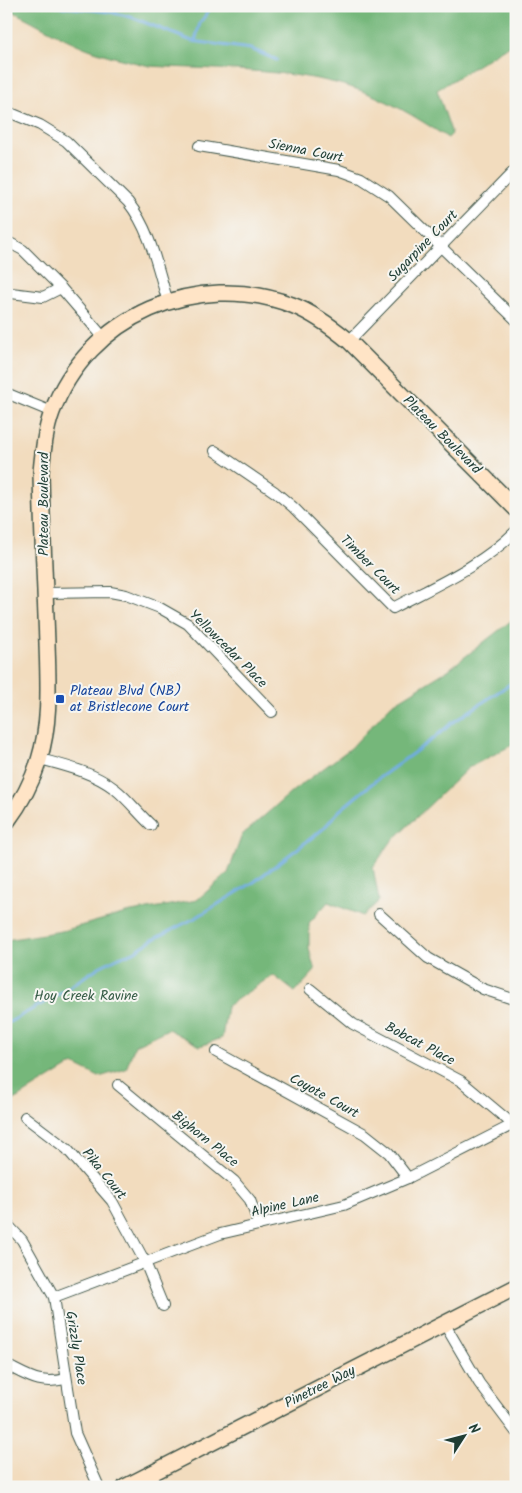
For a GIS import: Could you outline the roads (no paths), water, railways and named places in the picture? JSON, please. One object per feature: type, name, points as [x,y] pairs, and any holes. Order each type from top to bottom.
[{"type":"street","points":[[6,111],[40,125],[66,141],[128,202],[139,217],[147,234],[168,302]]},
{"type":"street","name":"Sienna Court","points":[[199,146],[321,166],[352,174],[372,184],[389,196],[442,246],[516,320]]},
{"type":"street","name":"Sugarpine Court","points":[[350,341],[516,169]]},
{"type":"street","points":[[6,241],[23,250],[61,288],[104,338]]},
{"type":"street","points":[[11,293],[42,297],[61,288]]},
{"type":"street","name":"Plateau Boulevard","points":[[6,823],[22,801],[40,759],[44,739],[48,691],[42,472],[43,450],[52,412],[68,381],[88,353],[104,338],[133,317],[187,296],[213,293],[240,293],[262,296],[294,306],[325,322],[350,341],[516,509]]},
{"type":"street","points":[[6,394],[52,412]]},
{"type":"street","name":"Timber Court","points":[[215,451],[275,492],[293,507],[393,608],[462,571],[494,550],[516,531]]},
{"type":"street","name":"Yellowcedar Place","points":[[46,593],[110,592],[126,595],[160,608],[188,624],[272,712]]},
{"type":"street","points":[[40,759],[88,773],[104,782],[116,790],[151,825]]},
{"type":"street","points":[[379,914],[428,958],[483,990],[516,1000]]},
{"type":"street","name":"Bobcat Place","points":[[310,989],[353,1024],[461,1081],[515,1125]]},
{"type":"street","name":"Coyote Court","points":[[216,1052],[365,1134],[389,1153],[408,1178]]},
{"type":"street","name":"Bighorn Place","points":[[118,1085],[234,1181],[250,1200],[259,1224]]},
{"type":"street","name":"Pika Court","points":[[25,1117],[67,1150],[112,1201],[145,1262],[163,1306]]},
{"type":"street","name":"Alpine Lane","points":[[54,1297],[220,1234],[344,1205],[408,1178],[515,1125]]},
{"type":"street","name":"Grizzly Place","points":[[6,1223],[22,1240],[54,1297],[75,1433],[99,1487]]},
{"type":"street","name":"Pinetree Way","points":[[125,1487],[516,1287]]},
{"type":"street","points":[[444,1324],[479,1383],[516,1432]]},
{"type":"street","points":[[6,1365],[36,1380],[52,1382],[66,1379]]},
{"type":"waterway","points":[[55,6],[110,12],[131,17],[192,41],[251,49],[277,60]]},
{"type":"waterway","points":[[195,41],[200,23],[212,6]]},
{"type":"waterway","points":[[6,1024],[56,996],[99,967],[134,952],[152,940],[197,917],[254,882],[323,829],[339,811],[375,781],[452,723],[516,680]]},
{"type":"place","name":"Plateau Blvd (NB) at Bristlecone Court","points":[[60,699]]},
{"type":"park label","name":"Hoy Creek Ravine","points":[[86,996]]}]
